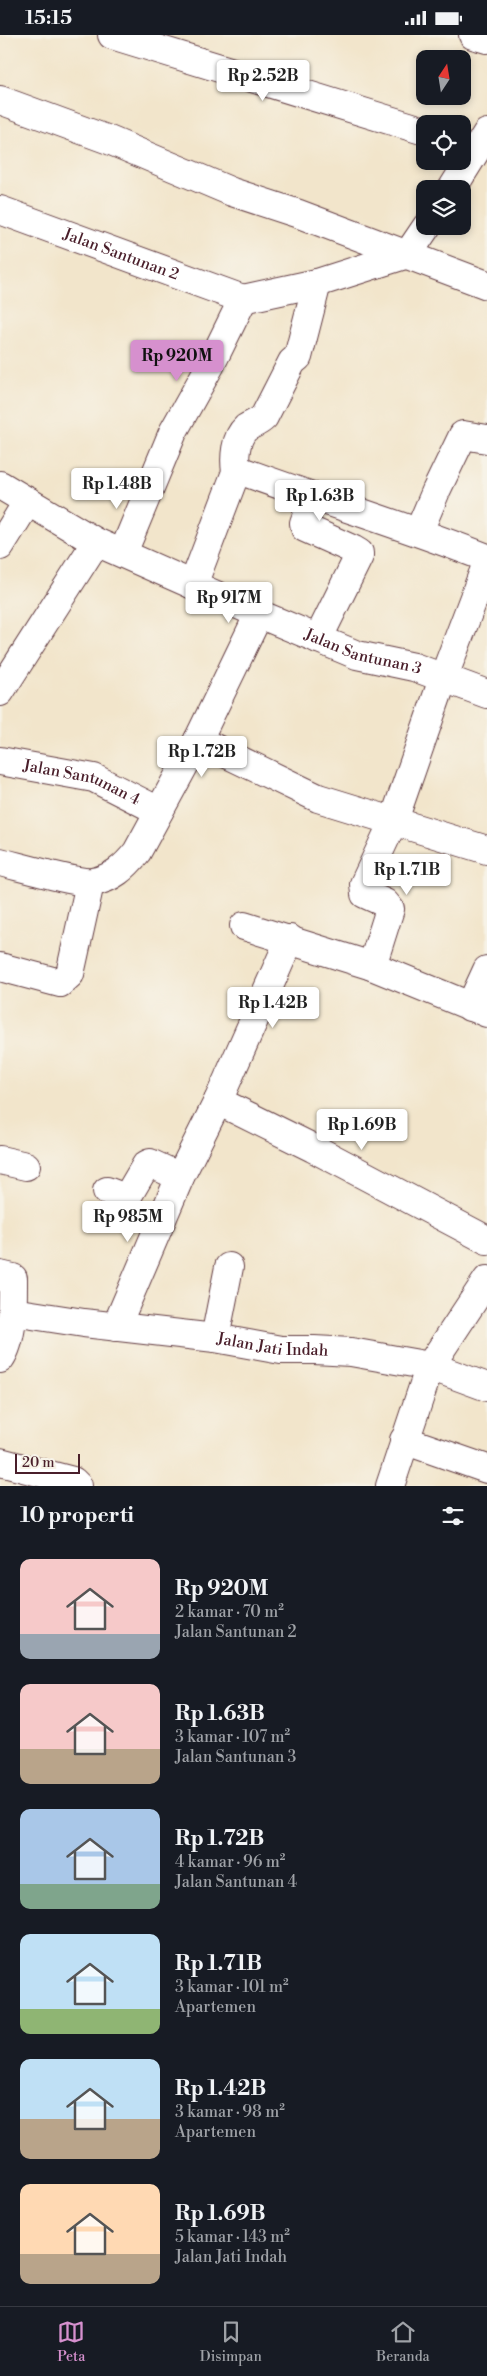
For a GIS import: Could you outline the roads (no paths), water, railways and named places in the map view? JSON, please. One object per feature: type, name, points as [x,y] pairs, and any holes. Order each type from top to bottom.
[{"type":"street","points":[[473,35],[487,39]]},
{"type":"street","points":[[127,37],[416,128]]},
{"type":"street","points":[[0,100],[109,140],[232,192],[299,214],[487,285]]},
{"type":"street","points":[[456,180],[476,141]]},
{"type":"street","name":"Jalan Santunan 2","points":[[0,210],[243,299]]},
{"type":"street","points":[[123,553],[172,432],[210,366],[243,299],[317,283],[408,254],[421,235]]},
{"type":"street","points":[[193,585],[225,505],[236,469],[234,460],[239,440],[246,429],[257,424],[264,417],[292,362],[298,357],[317,283]]},
{"type":"street","points":[[419,531],[463,435],[487,439]]},
{"type":"street","points":[[236,469],[313,498],[419,531],[487,558]]},
{"type":"street","name":"Jalan Santunan 3","points":[[0,485],[96,542],[259,615],[357,655],[414,667],[443,679],[487,693]]},
{"type":"street","points":[[313,498],[304,523],[305,528],[359,553],[318,639]]},
{"type":"street","points":[[0,546],[28,501]]},
{"type":"street","points":[[0,692],[96,542]]},
{"type":"street","points":[[372,966],[390,909],[385,903],[365,894],[363,888],[394,820],[443,679],[487,563]]},
{"type":"street","points":[[0,862],[90,883],[105,879],[125,867],[137,852],[198,740],[259,615]]},
{"type":"street","points":[[198,740],[318,798],[487,850]]},
{"type":"street","name":"Jalan Santunan 4","points":[[0,761],[94,778],[159,811]]},
{"type":"street","points":[[0,967],[60,983],[66,980],[70,974],[90,883]]},
{"type":"street","points":[[244,926],[372,966],[478,1010],[487,970]]},
{"type":"street","points":[[116,1327],[180,1177],[218,1101],[290,939]]},
{"type":"street","points":[[218,1101],[313,1148],[487,1239]]},
{"type":"street","points":[[106,1191],[120,1196],[129,1194],[146,1165],[150,1163],[180,1177]]},
{"type":"street","points":[[215,1338],[229,1267]]},
{"type":"street","points":[[0,1275],[14,1278],[14,1311],[4,1353],[0,1359]]},
{"type":"street","points":[[390,1486],[430,1365],[487,1280]]},
{"type":"street","name":"Jalan Jati Indah","points":[[14,1311],[116,1327],[215,1338],[281,1350],[314,1349],[430,1365],[487,1387]]},
{"type":"street","points":[[404,1441],[487,1469]]},
{"type":"street","points":[[0,1463],[73,1481],[78,1486]]}]
